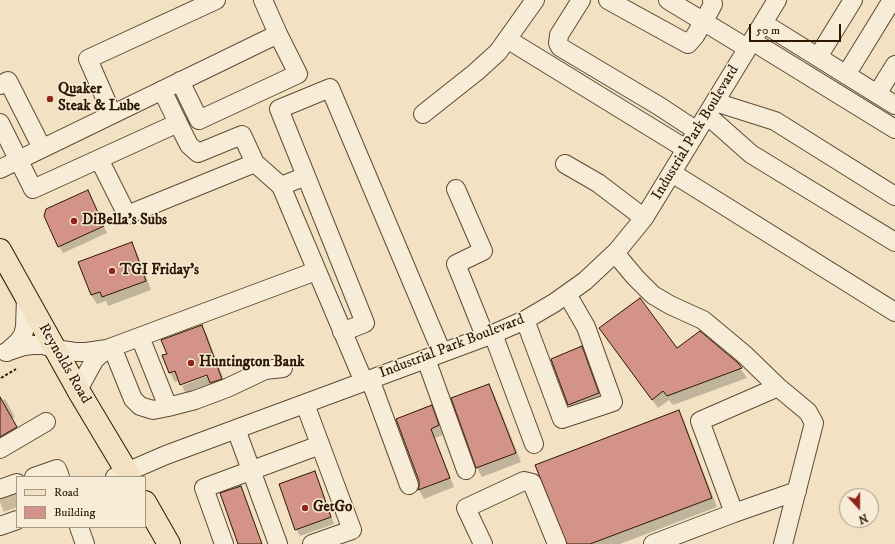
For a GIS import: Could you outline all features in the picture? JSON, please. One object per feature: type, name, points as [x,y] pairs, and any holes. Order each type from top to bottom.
[{"type":"main road","name":"Reynolds Road","points":[[0,250],[124,475]]},
{"type":"main road","points":[[146,504],[169,544]]},
{"type":"street","points":[[112,114],[88,59],[216,0]]},
{"type":"street","points":[[180,81],[199,120],[298,74],[263,0]]},
{"type":"street","points":[[423,114],[476,72],[498,52],[535,0]]},
{"type":"street","points":[[581,0],[559,35],[558,43],[560,46],[659,106],[697,131]]},
{"type":"street","points":[[608,0],[688,44],[695,36],[711,8],[713,4],[712,0]]},
{"type":"street","points":[[668,0],[703,21],[750,44],[895,129]]},
{"type":"street","name":"Industrial Park Boulevard","points":[[124,475],[236,429],[489,335],[525,320],[567,294],[585,280],[614,253],[644,218],[777,0]]},
{"type":"street","points":[[818,57],[853,0]]},
{"type":"street","points":[[846,75],[892,0]]},
{"type":"street","points":[[763,23],[895,105]]},
{"type":"street","points":[[0,169],[278,34]]},
{"type":"street","points":[[507,39],[686,149]]},
{"type":"street","points":[[877,94],[895,65]]},
{"type":"street","points":[[0,85],[8,81],[42,148]]},
{"type":"street","points":[[342,332],[365,323],[278,110],[330,88],[434,356],[466,470]]},
{"type":"street","points":[[162,90],[178,124],[190,145],[198,153],[242,135],[255,163],[281,186],[342,332],[367,380],[409,485]]},
{"type":"street","points":[[711,108],[775,121],[895,196]]},
{"type":"street","points":[[711,108],[751,154],[895,242]]},
{"type":"street","points":[[0,123],[33,189],[178,124]]},
{"type":"street","points":[[99,159],[127,215],[255,163]]},
{"type":"street","points":[[565,164],[598,183],[644,218]]},
{"type":"street","points":[[672,173],[895,312]]},
{"type":"street","points":[[281,186],[306,176]]},
{"type":"street","points":[[456,189],[484,252],[456,264],[489,335],[534,444]]},
{"type":"street","points":[[614,253],[653,295],[670,305],[703,320],[745,355],[778,387],[808,412],[814,423],[783,544]]},
{"type":"street","points":[[26,297],[25,327],[23,335],[18,342],[6,352],[32,345],[86,352],[109,348],[316,271]]},
{"type":"street","points":[[525,320],[562,419],[613,402],[586,327],[567,294]]},
{"type":"street","points":[[140,337],[168,408]]},
{"type":"street","points":[[78,390],[95,359],[109,348]]},
{"type":"street","points":[[109,348],[133,399],[140,406],[153,410],[168,408],[227,388],[265,370],[283,368]]},
{"type":"street","points":[[734,512],[700,421],[778,387]]},
{"type":"street","points":[[305,404],[352,530],[312,544]]},
{"type":"street","points":[[0,448],[46,422]]},
{"type":"street","points":[[236,429],[278,544]]},
{"type":"street","points":[[224,544],[204,488],[320,446]]},
{"type":"street","points":[[37,476],[56,469],[60,476]]},
{"type":"street","points":[[476,542],[466,508],[524,481],[532,482],[557,544]]},
{"type":"street","points":[[653,544],[734,512],[797,491]]},
{"type":"street","points":[[79,528],[85,544]]},
{"type":"path","points":[[1,378],[16,369]]},
{"type":"building","name":"DiBella’s Subs","points":[[88,190],[104,226],[58,247],[44,216],[46,209]]},
{"type":"building","name":"TGI Friday's","points":[[132,242],[146,281],[102,297],[100,292],[91,295],[78,262]]},
{"type":"building","points":[[640,298],[677,348],[700,331],[742,368],[667,396],[663,391],[652,400],[599,328]]},
{"type":"building","name":"Huntington Bank","points":[[202,325],[222,379],[210,383],[207,375],[180,385],[175,371],[169,373],[162,355],[167,354],[161,340]]},
{"type":"building","points":[[582,346],[599,393],[568,405],[551,359]]},
{"type":"building","points":[[489,384],[516,453],[476,468],[451,398]]},
{"type":"building","points":[[0,397],[17,427],[0,437]]},
{"type":"building","points":[[432,405],[439,425],[431,429],[450,478],[418,490],[419,481],[396,419]]},
{"type":"building","points":[[679,410],[712,498],[590,544],[567,544],[535,465]]},
{"type":"building","points":[[315,471],[331,517],[295,530],[279,484]]},
{"type":"building","points":[[241,486],[262,544],[238,544],[220,493]]},
{"type":"tunnel","points":[[6,492],[13,511]]},
{"type":"place","name":"Quaker Steak & Lube","points":[[50,99]]},
{"type":"place","name":"DiBella’s Subs","points":[[74,221]]},
{"type":"place","name":"TGI Friday's","points":[[112,271]]},
{"type":"place","name":"Huntington Bank","points":[[191,363]]},
{"type":"place","name":"GetGo","points":[[305,508]]}]
